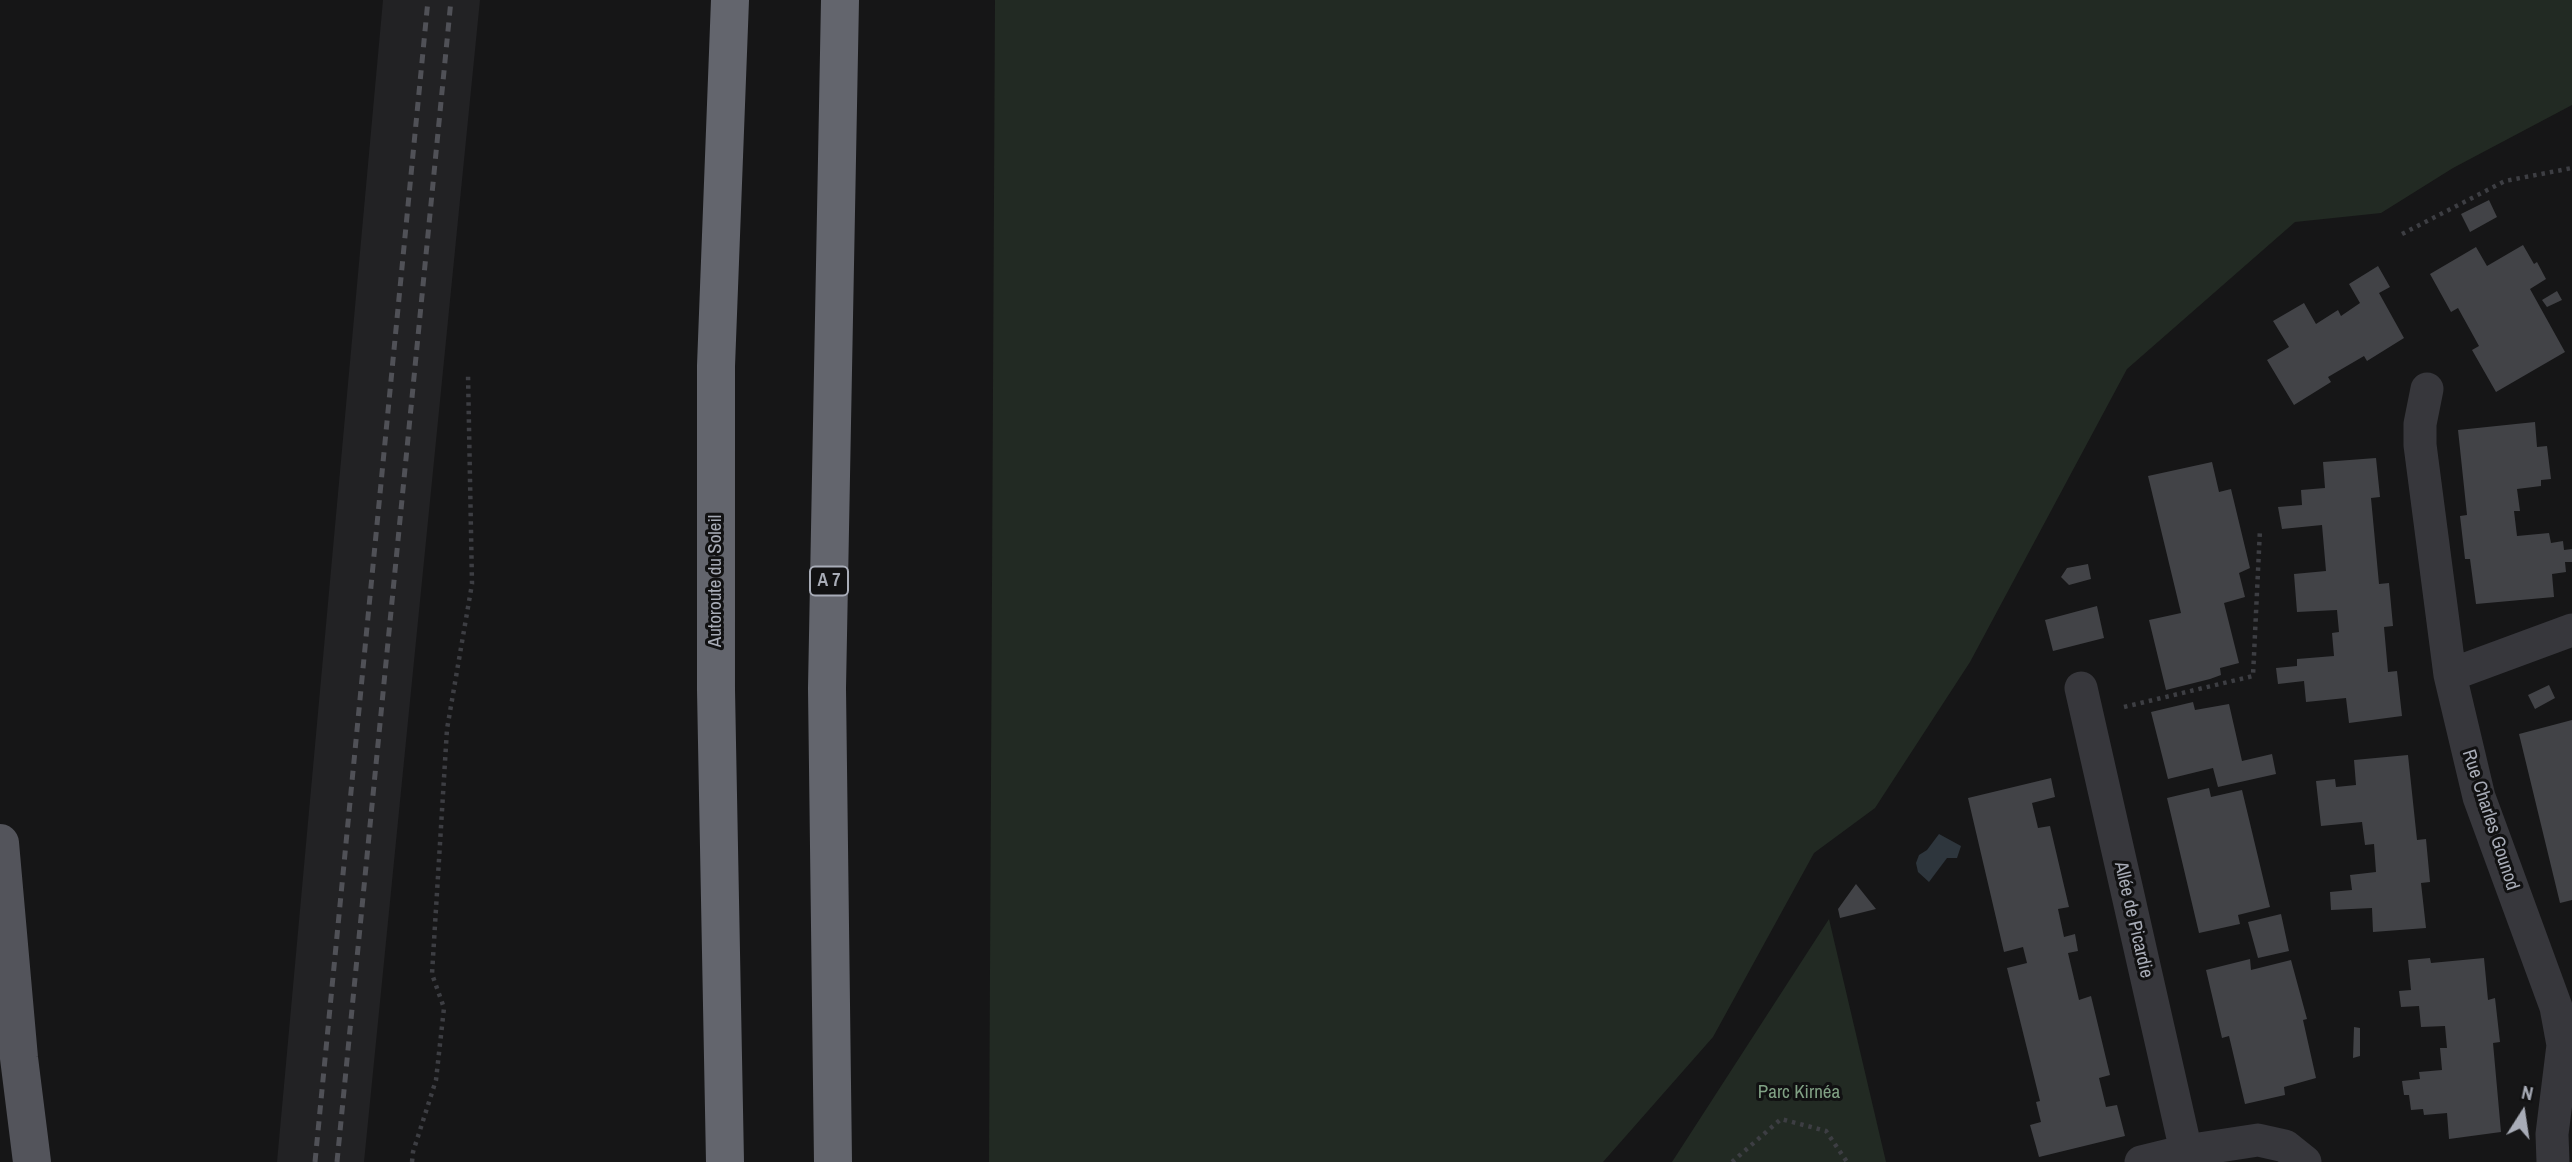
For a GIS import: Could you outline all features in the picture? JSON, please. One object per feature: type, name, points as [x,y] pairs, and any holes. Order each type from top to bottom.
[{"type":"highway","name":"Autoroute du Soleil","points":[[725,1162],[716,690],[716,366],[730,0]]},
{"type":"highway","name":"A 7","points":[[833,1162],[827,688],[840,0]]},
{"type":"main road","points":[[0,843],[19,1058],[32,1162]]},
{"type":"main road","points":[[0,955],[19,1058]]},
{"type":"street","name":"Rue Charles Gounod","points":[[2427,390],[2420,424],[2420,445],[2450,675],[2479,797],[2556,1007],[2567,1046],[2552,1134],[2553,1162]]},
{"type":"street","points":[[2450,675],[2572,630]]},
{"type":"street","name":"Allée de Picardie","points":[[2083,702],[2186,1151]]},
{"type":"street","points":[[2141,1162],[2186,1151],[2258,1140],[2285,1146],[2305,1162]]},
{"type":"path","points":[[2402,234],[2505,181],[2572,168]]},
{"type":"path","points":[[412,1162],[436,1080],[444,1008],[432,974],[447,729],[472,584],[468,374]]},
{"type":"path","points":[[2083,702],[2253,677],[2260,529]]},
{"type":"path","points":[[1732,1162],[1781,1119],[1826,1131],[1847,1162]]},
{"type":"shaded area","points":[[383,0],[480,0],[364,1162],[277,1162]]},
{"type":"shaded area","points":[[1939,834],[1961,846],[1957,858],[1947,858],[1929,882],[1918,872],[1916,863],[1919,855],[1927,850]]},
{"type":"green space","points":[[995,0],[2572,0],[2572,105],[2453,168],[2381,213],[2295,222],[2127,369],[1970,662],[1875,808],[1814,853],[1713,1037],[1603,1162],[989,1162]]},
{"type":"green space","name":"Parc Kirnéa","points":[[1829,919],[1886,1162],[1672,1162]]},
{"type":"building","points":[[2489,200],[2497,217],[2470,232],[2461,214]]},
{"type":"building","points":[[2523,245],[2546,279],[2530,289],[2565,352],[2496,392],[2472,350],[2479,346],[2458,308],[2451,312],[2430,274],[2476,247],[2487,266]]},
{"type":"building","points":[[2378,266],[2390,287],[2379,293],[2404,338],[2367,361],[2364,356],[2328,377],[2331,382],[2294,405],[2267,360],[2289,347],[2273,321],[2304,303],[2316,324],[2338,310],[2341,316],[2360,303],[2349,284]]},
{"type":"building","points":[[2557,291],[2562,300],[2547,307],[2542,300]]},
{"type":"building","points":[[2535,422],[2537,447],[2547,446],[2551,479],[2541,480],[2541,486],[2517,489],[2520,511],[2514,511],[2517,536],[2549,533],[2551,543],[2563,541],[2564,550],[2572,549],[2572,562],[2565,562],[2566,572],[2552,574],[2554,597],[2476,604],[2470,559],[2465,559],[2460,516],[2467,515],[2458,430]]},
{"type":"building","points":[[2376,458],[2380,497],[2371,498],[2379,584],[2389,583],[2393,626],[2384,627],[2388,672],[2397,671],[2402,716],[2349,723],[2346,698],[2306,702],[2304,681],[2278,684],[2276,668],[2297,666],[2297,659],[2334,656],[2332,633],[2339,632],[2337,610],[2297,612],[2294,574],[2326,571],[2322,525],[2282,529],[2278,507],[2302,505],[2301,490],[2325,488],[2323,462]]},
{"type":"building","points":[[2212,462],[2219,492],[2231,489],[2250,568],[2239,573],[2245,597],[2224,603],[2239,663],[2220,668],[2221,675],[2166,690],[2149,620],[2181,613],[2148,476]]},
{"type":"building","points":[[2088,564],[2091,579],[2069,585],[2061,577],[2067,568]]},
{"type":"building","points":[[2097,606],[2104,638],[2053,651],[2045,620]]},
{"type":"building","points":[[2549,685],[2555,698],[2535,709],[2528,695]]},
{"type":"building","points":[[2193,702],[2195,710],[2229,704],[2242,761],[2272,754],[2276,774],[2218,787],[2213,768],[2168,779],[2151,712]]},
{"type":"building","points":[[2572,720],[2572,900],[2560,903],[2519,734]]},
{"type":"building","points":[[2408,755],[2417,840],[2426,839],[2430,882],[2421,883],[2426,928],[2373,932],[2372,908],[2331,910],[2330,892],[2352,890],[2350,875],[2376,872],[2374,844],[2365,845],[2362,822],[2321,826],[2316,781],[2335,779],[2336,787],[2356,785],[2354,760]]},
{"type":"building","points":[[2051,778],[2055,797],[2032,803],[2038,828],[2050,826],[2069,907],[2058,909],[2064,937],[2075,934],[2078,951],[2068,953],[2079,1000],[2091,996],[2110,1075],[2099,1078],[2106,1107],[2117,1105],[2125,1136],[2039,1157],[2030,1125],[2041,1122],[2036,1102],[2040,1101],[2007,968],[2027,963],[2023,947],[2004,952],[1968,798]]},
{"type":"building","points":[[2209,788],[2211,797],[2242,790],[2270,907],[2238,915],[2240,924],[2199,933],[2167,798]]},
{"type":"building","points":[[1856,884],[1876,909],[1840,918],[1838,909]]},
{"type":"building","points":[[2281,914],[2289,951],[2258,958],[2248,922]]},
{"type":"building","points":[[2430,958],[2431,963],[2484,958],[2488,1000],[2495,998],[2500,1042],[2493,1043],[2501,1132],[2449,1139],[2447,1113],[2424,1115],[2423,1109],[2411,1110],[2409,1095],[2404,1095],[2402,1081],[2420,1079],[2419,1072],[2442,1070],[2440,1048],[2447,1048],[2445,1026],[2421,1027],[2419,1006],[2401,1007],[2399,991],[2411,990],[2408,960]]},
{"type":"building","points":[[2250,959],[2251,970],[2291,960],[2307,1019],[2303,1020],[2316,1078],[2284,1087],[2285,1095],[2245,1104],[2229,1036],[2222,1038],[2206,970]]},
{"type":"building","points":[[2354,1027],[2360,1028],[2360,1056],[2353,1058]]},
{"type":"railway","points":[[315,1162],[428,0]]},
{"type":"railway","points":[[337,1162],[451,0]]}]
